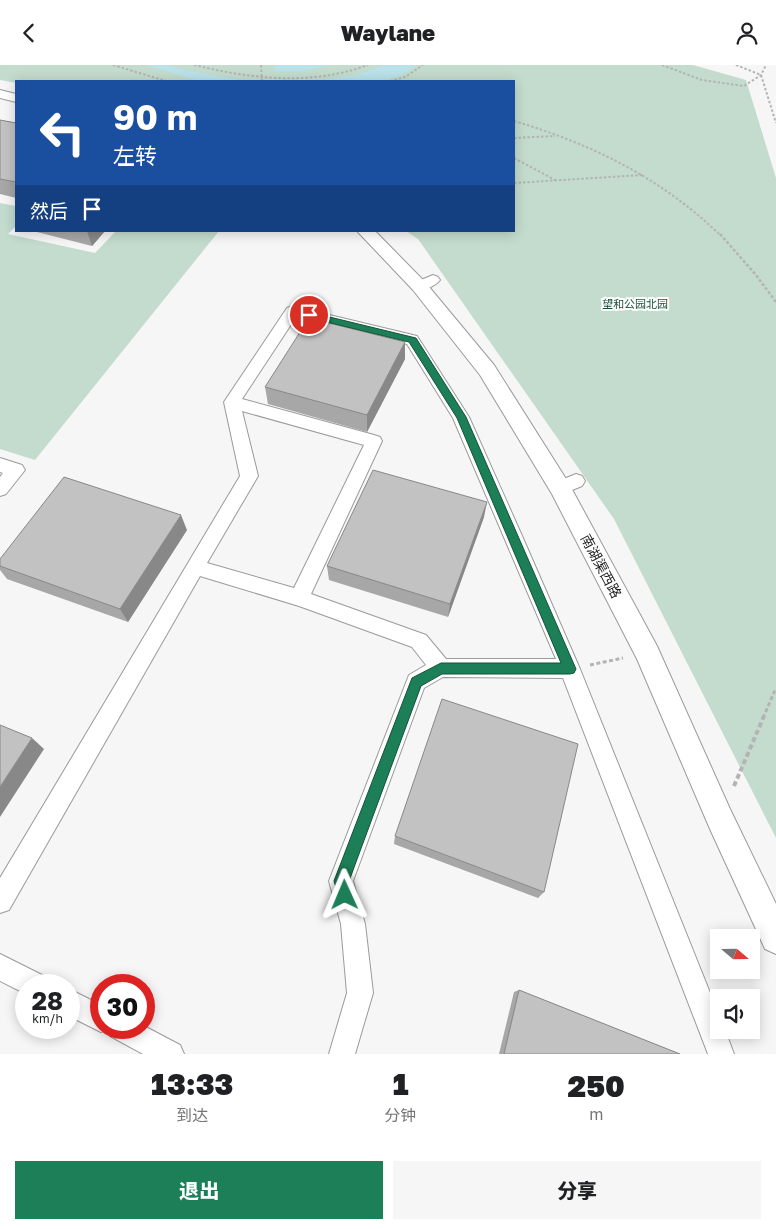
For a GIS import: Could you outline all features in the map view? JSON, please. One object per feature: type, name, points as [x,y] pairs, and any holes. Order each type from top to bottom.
[{"type":"street","points":[[0,94],[15,98]]},
{"type":"street","name":"南湖渠西路","points":[[367,232],[426,283],[568,485],[648,654],[720,819],[776,938]]},
{"type":"street","points":[[0,901],[249,476],[232,402],[292,311],[412,340],[461,417],[570,669],[721,1054]]},
{"type":"street","points":[[232,402],[374,441],[299,598]]},
{"type":"street","points":[[0,465],[16,470],[0,489]]},
{"type":"street","points":[[194,567],[299,598],[418,641],[441,668]]},
{"type":"street","points":[[342,1054],[360,993],[353,924],[342,881],[416,682],[441,668],[570,669]]},
{"type":"street","points":[[0,967],[15,975]]},
{"type":"street","points":[[142,1039],[171,1054]]},
{"type":"path","points":[[113,65],[163,80]]},
{"type":"path","points":[[194,65],[221,72],[261,77],[298,78],[332,75],[358,70],[368,65]]},
{"type":"path","points":[[261,65],[262,80]]},
{"type":"path","points":[[394,80],[405,77],[423,65]]},
{"type":"path","points":[[662,65],[702,80],[744,86],[760,75],[766,65]]},
{"type":"path","points":[[736,65],[760,75],[776,123]]},
{"type":"path","points":[[515,121],[558,136],[618,161],[662,187],[705,220],[740,253],[776,302]]},
{"type":"path","points":[[515,138],[558,136]]},
{"type":"path","points":[[515,159],[556,181]]},
{"type":"path","points":[[515,183],[643,175]]},
{"type":"path","points":[[570,669],[648,654]]},
{"type":"path","points":[[720,819],[774,697],[776,688]]},
{"type":"green space","name":"望和公园北园","points":[[0,65],[693,65],[746,80],[776,178],[776,838],[614,519],[418,239],[408,232],[515,232],[515,80],[15,80],[15,83],[0,80]]},
{"type":"green space","points":[[0,203],[15,206],[15,227],[8,234],[95,253],[115,232],[218,232],[35,460],[0,449]]},
{"type":"water","points":[[145,65],[167,65],[240,80],[196,80]]},
{"type":"water","points":[[274,65],[332,65],[303,71],[276,71]]},
{"type":"water","points":[[385,65],[417,65],[399,76],[383,80],[323,80],[356,75]]},
{"type":"building","points":[[0,120],[15,123],[15,182],[0,179]]},
{"type":"building","points":[[309,318],[405,342],[367,415],[265,387]]},
{"type":"building","points":[[373,470],[487,502],[450,604],[327,566]]},
{"type":"building","points":[[64,477],[181,515],[120,609],[0,566],[0,559]]},
{"type":"building","points":[[442,699],[578,744],[544,892],[395,836]]},
{"type":"building","points":[[0,725],[32,738],[0,787]]},
{"type":"building","points":[[519,990],[680,1054],[504,1054]]},
{"type":"route","points":[[309,315],[412,340],[461,417],[570,669],[441,668],[416,682],[342,881],[345,895]]}]
